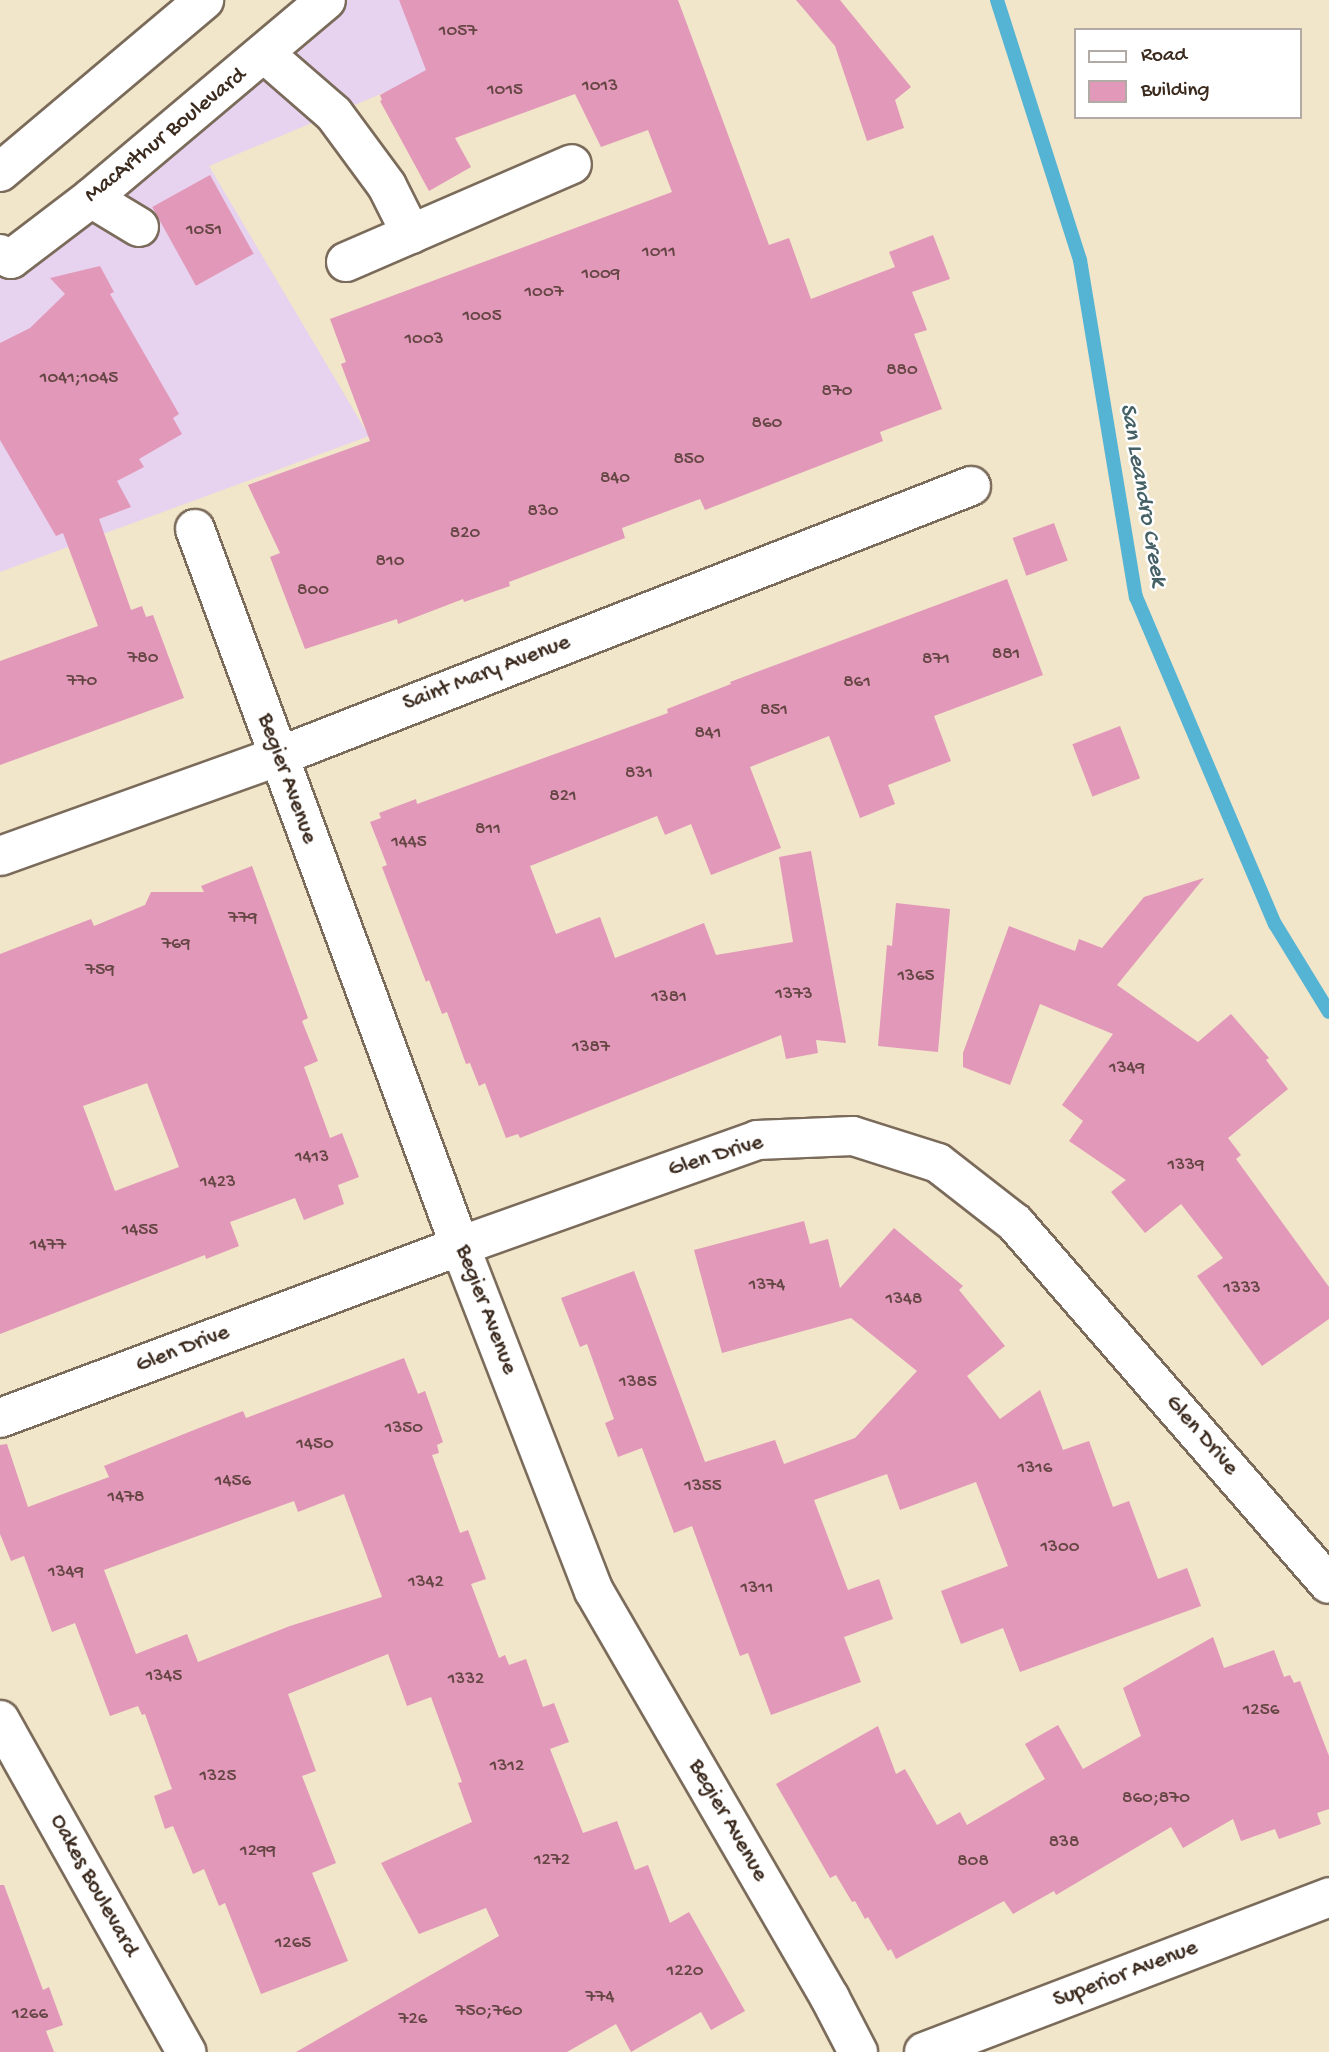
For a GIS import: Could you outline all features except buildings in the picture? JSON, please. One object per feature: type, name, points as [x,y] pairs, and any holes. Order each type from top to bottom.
[{"type":"street","points":[[0,172],[204,0]]},
{"type":"street","name":"MacArthur Boulevard","points":[[0,254],[11,259],[91,198],[326,0]]},
{"type":"street","points":[[265,54],[334,114],[387,187],[411,234]]},
{"type":"street","points":[[346,262],[572,164]]},
{"type":"street","points":[[91,198],[139,227]]},
{"type":"street","name":"Saint Mary Avenue","points":[[0,856],[277,757],[971,486]]},
{"type":"street","name":"Begier Avenue","points":[[195,529],[277,757],[460,1246],[594,1591],[830,1998],[858,2052]]},
{"type":"street","name":"Glen Drive","points":[[0,1419],[460,1246],[757,1140],[853,1136],[938,1163],[1015,1223],[1329,1584]]},
{"type":"street","name":"Oakes Boulevard","points":[[0,1720],[186,2052]]},
{"type":"street","name":"Superior Avenue","points":[[924,2052],[1329,1897]]},
{"type":"shaded area","points":[[298,0],[605,0],[209,166],[369,436],[0,572],[0,255]]},
{"type":"waterway","name":"San Leandro Creek","points":[[997,0],[1080,260],[1136,597],[1275,924],[1329,1012]]}]
